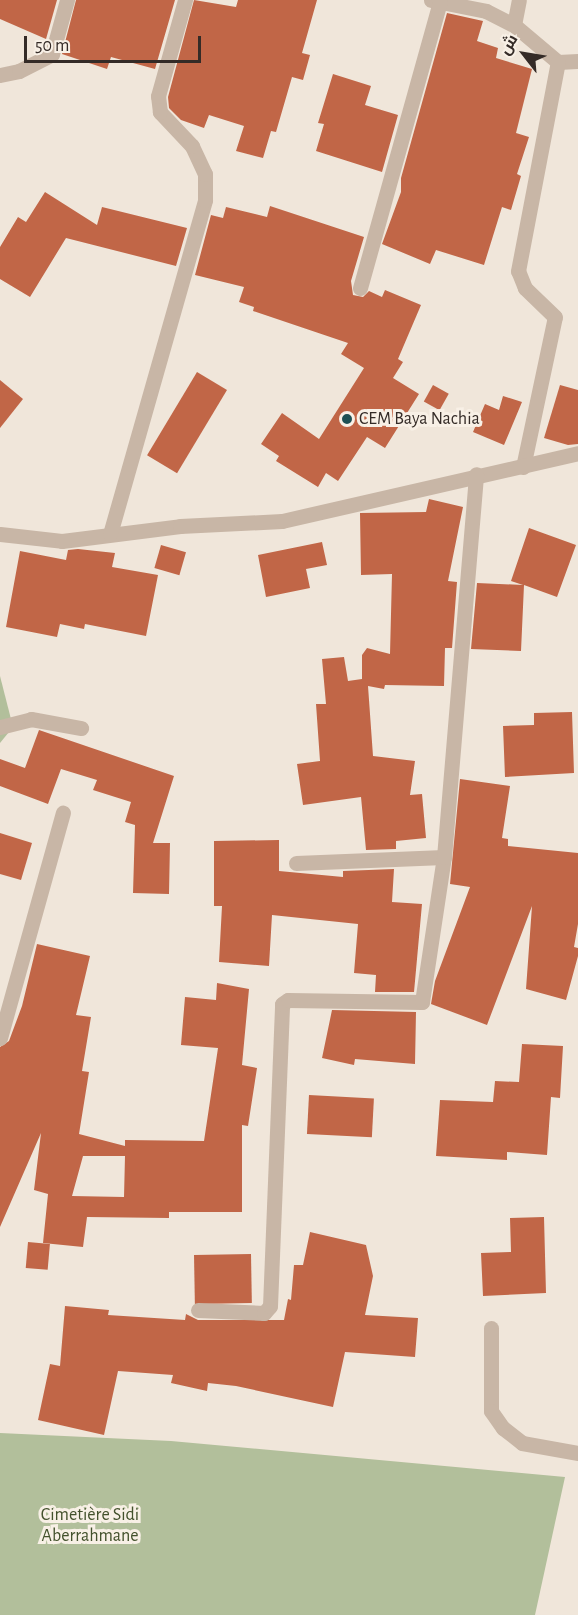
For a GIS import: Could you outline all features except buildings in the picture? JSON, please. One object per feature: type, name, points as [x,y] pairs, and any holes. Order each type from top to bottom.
[{"type":"street","points":[[0,75],[19,71],[52,54],[68,0]]},
{"type":"street","points":[[110,534],[205,200],[205,174],[192,146],[160,112],[158,96],[185,0]]},
{"type":"street","points":[[514,25],[519,0]]},
{"type":"street","points":[[360,288],[435,1],[486,11],[514,25],[558,62],[578,61]]},
{"type":"street","points":[[523,467],[555,317],[525,288],[518,272],[558,62]]},
{"type":"street","points":[[0,534],[62,542],[110,534],[282,521],[476,474],[523,467],[578,453]]},
{"type":"street","points":[[198,1310],[264,1313],[270,1306],[282,1004],[288,1000],[422,1002],[444,857],[476,474]]},
{"type":"street","points":[[0,727],[31,719],[81,728]]},
{"type":"street","points":[[0,1038],[63,813]]},
{"type":"street","points":[[296,863],[444,857]]},
{"type":"street","points":[[491,1328],[491,1411],[503,1428],[522,1443],[578,1453]]},
{"type":"green space","points":[[0,676],[13,727],[0,743]]},
{"type":"green space","name":"Cimetière Sidi Aberrahmane","points":[[0,1433],[171,1441],[565,1477],[535,1615],[0,1615]]},
{"type":"place","name":"CEM Baya Nachia","points":[[347,419]]}]
